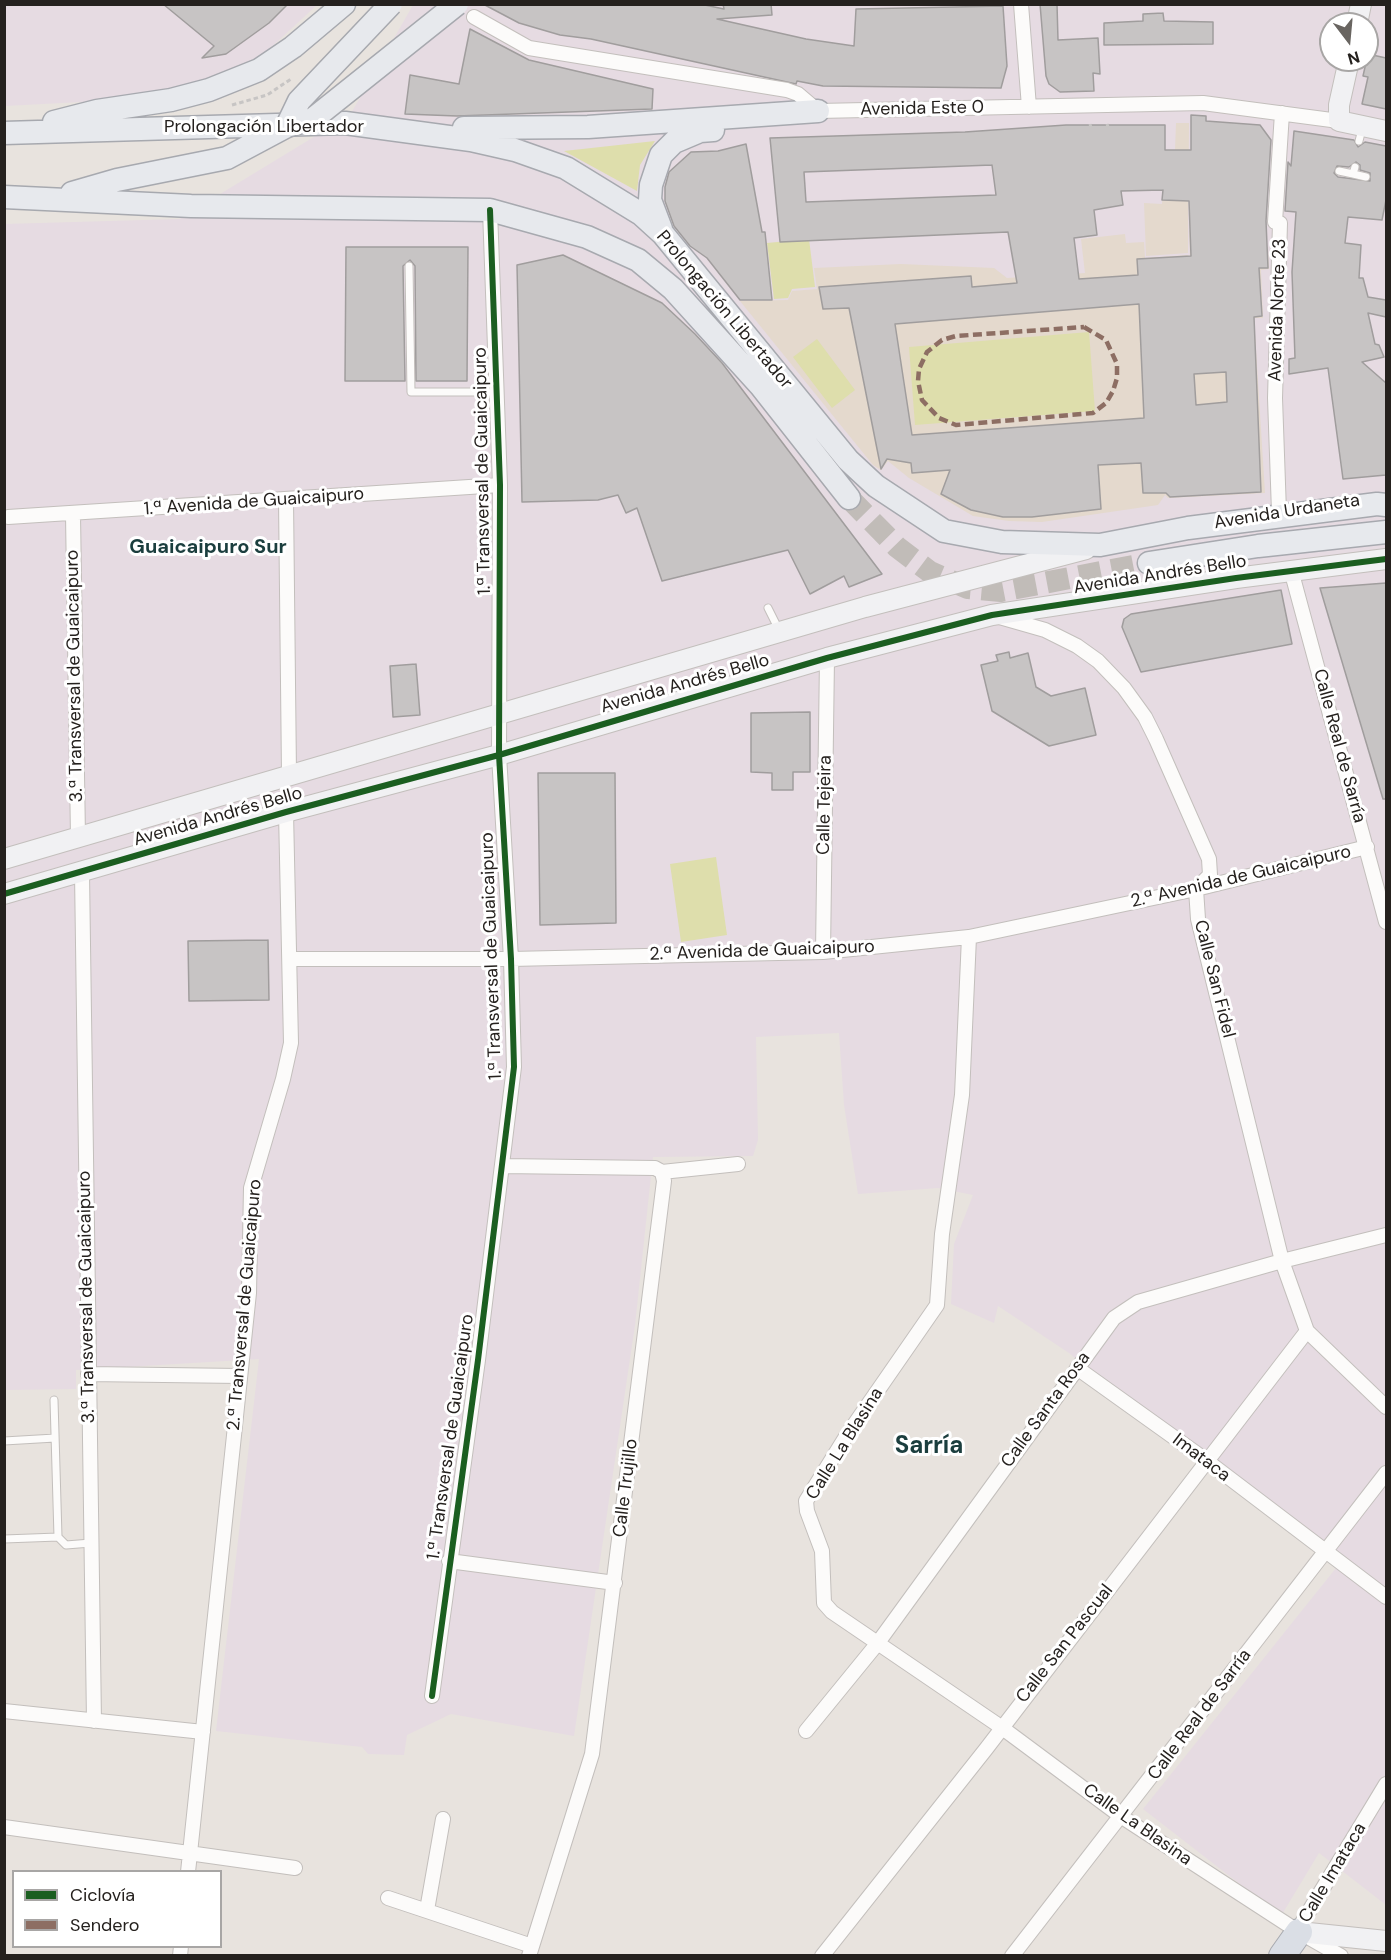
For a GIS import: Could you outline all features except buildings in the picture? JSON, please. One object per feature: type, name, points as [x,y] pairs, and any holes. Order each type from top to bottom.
[{"type":"highway","points":[[1282,1956],[1299,1932]]},
{"type":"main road","points":[[287,126],[299,101],[391,4]]},
{"type":"main road","points":[[15,132],[96,111],[171,100],[209,90],[259,70],[337,11]]},
{"type":"main road","points":[[4,197],[53,198],[117,180],[227,158],[287,126],[313,119],[465,11]]},
{"type":"main road","points":[[345,123],[512,129],[599,126],[818,111]]},
{"type":"main road","points":[[663,234],[650,200],[651,185],[661,155],[674,142],[700,131],[809,120],[818,111]]},
{"type":"main road","name":"Prolongación Libertador","points":[[15,132],[345,123],[471,140],[566,168],[621,201],[663,234],[848,460],[876,486],[944,531],[1002,542],[1100,545]]},
{"type":"main road","name":"Prolongación Libertador","points":[[53,198],[191,206],[490,210],[587,237],[638,260],[673,289],[760,385],[849,498]]},
{"type":"main road","name":"Avenida Andrés Bello","points":[[1100,545],[1188,528],[1377,504],[1386,505]]},
{"type":"main road","points":[[1149,563],[1258,546],[1386,532]]},
{"type":"street","points":[[1022,4],[1029,107]]},
{"type":"street","points":[[465,11],[529,48],[787,90],[798,94],[818,111]]},
{"type":"street","points":[[1340,121],[1339,105],[1346,72]]},
{"type":"street","name":"Avenida Este 0","points":[[818,111],[1203,103],[1340,121],[1361,134],[1386,131]]},
{"type":"street","name":"Avenida Norte 23","points":[[1279,512],[1275,398],[1280,223],[1275,222],[1282,113]]},
{"type":"street","name":"1.ª Transversal de Guaicaipuro","points":[[432,1696],[478,1360],[514,1067],[511,959],[499,755],[501,714],[499,392],[490,210]]},
{"type":"street","name":"1.ª Avenida de Guaicaipuro","points":[[8,517],[73,515],[500,485]]},
{"type":"street","name":"Avenida Urdaneta","points":[[1188,528],[1386,497]]},
{"type":"street","points":[[286,499],[289,774]]},
{"type":"street","name":"3.ª Transversal de Guaicaipuro","points":[[73,515],[78,838]]},
{"type":"street","name":"Avenida Andrés Bello","points":[[4,859],[865,607],[1100,545]]},
{"type":"street","name":"Avenida Andrés Bello","points":[[4,894],[286,812],[499,755],[827,658],[992,615],[1291,570],[1386,559]]},
{"type":"street","name":"Calle Real de Sarría","points":[[1291,570],[1386,922]]},
{"type":"street","points":[[992,615],[1045,630],[1077,645],[1098,662],[1138,707],[1156,739],[1209,859],[1210,875],[1196,890]]},
{"type":"street","name":"Calle Tejeira","points":[[824,952],[827,658]]},
{"type":"street","name":"2.ª Transversal de Guaicaipuro","points":[[188,1870],[249,1282],[251,1188],[284,1079],[291,1043],[291,959],[286,812]]},
{"type":"street","name":"2.ª Avenida de Guaicaipuro","points":[[291,959],[511,959],[824,952],[969,937],[1196,890],[1367,847]]},
{"type":"street","name":"3.ª Transversal de Guaicaipuro","points":[[82,873],[94,1721]]},
{"type":"street","name":"Calle San Fidel","points":[[1196,890],[1198,919],[1282,1261],[1307,1332],[1386,1407]]},
{"type":"street","name":"Calle La Blasina","points":[[969,937],[962,1095],[942,1234],[937,1305],[847,1435],[806,1501],[807,1511],[822,1551],[824,1603],[827,1608],[877,1644],[1001,1727],[1122,1817],[1299,1932],[1341,1956]]},
{"type":"street","points":[[502,1166],[655,1168],[662,1172],[738,1164]]},
{"type":"street","name":"Calle Trujillo","points":[[530,1951],[592,1754],[664,1180],[662,1172]]},
{"type":"street","name":"Calle Santa Rosa","points":[[806,1731],[877,1644],[1114,1318],[1138,1302],[1282,1261],[1386,1235]]},
{"type":"street","name":"Calle San Pascual","points":[[822,1956],[1307,1332]]},
{"type":"street","name":"Imataca","points":[[1077,1368],[1207,1461],[1324,1552]]},
{"type":"street","points":[[88,1374],[240,1376]]},
{"type":"street","name":"Calle Real de Sarría","points":[[1012,1956],[1122,1817],[1386,1473]]},
{"type":"street","points":[[1324,1552],[1386,1597]]},
{"type":"street","points":[[449,1561],[615,1582]]},
{"type":"street","points":[[4,1711],[203,1732]]},
{"type":"street","name":"Calle Imataca","points":[[1272,1956],[1299,1932],[1386,1784]]},
{"type":"street","points":[[428,1910],[443,1819]]},
{"type":"street","points":[[4,1827],[189,1856],[295,1868]]},
{"type":"street","points":[[388,1898],[428,1910],[530,1951]]},
{"type":"street","points":[[1299,1932],[1386,1941]]},
{"type":"lane","points":[[1339,171],[1354,171],[1366,177]]},
{"type":"lane","points":[[409,266],[411,392],[499,392]]},
{"type":"lane","points":[[768,608],[781,633]]},
{"type":"lane","points":[[54,1400],[58,1537],[66,1545],[91,1543]]},
{"type":"lane","points":[[4,1441],[56,1438]]},
{"type":"lane","points":[[4,1539],[58,1537]]},
{"type":"shaded area","points":[[4,5],[317,5],[265,53],[226,79],[177,97],[5,106]]},
{"type":"shaded area","points":[[413,5],[1386,5],[1386,1905],[1319,1853],[1281,1916],[1143,1809],[1340,1563],[1145,1418],[1069,1353],[998,1306],[994,1323],[951,1304],[954,1244],[973,1195],[938,1188],[858,1194],[844,1105],[839,1033],[756,1037],[758,1140],[753,1156],[653,1157],[635,1325],[574,1736],[451,1714],[407,1735],[404,1755],[368,1754],[362,1747],[216,1731],[259,1359],[76,1370],[76,1389],[5,1390],[4,224],[179,219],[350,115]]},
{"type":"shaded area","points":[[1176,123],[1189,123],[1188,253],[1146,256],[1144,203],[1162,204],[1164,173],[1168,172],[1169,150],[1175,150]]},
{"type":"shaded area","points":[[1189,230],[1215,231],[1216,250],[1268,247],[1269,269],[1261,270],[1263,318],[1254,318],[1265,493],[1168,498],[1165,495],[1158,505],[1042,522],[1009,521],[973,516],[909,478],[888,461],[881,470],[873,465],[740,301],[788,300],[792,291],[817,289],[814,268],[901,264],[994,268],[1007,278],[1085,273],[1081,239],[1125,234],[1126,243],[1144,242],[1145,258],[1188,255],[1190,258]]},
{"type":"green space","points":[[655,141],[640,165],[637,191],[564,151]]},
{"type":"green space","points":[[809,239],[815,287],[792,289],[788,298],[774,299],[767,243]]},
{"type":"green space","points":[[1089,332],[1095,411],[915,425],[909,347]]},
{"type":"green space","points":[[817,339],[855,390],[832,408],[793,357]]},
{"type":"green space","points":[[716,857],[727,935],[681,942],[670,864]]},
{"type":"tunnel","points":[[849,498],[897,547],[930,572],[968,588],[1001,591],[1149,563]]},
{"type":"marked path","points":[[1084,327],[1106,340],[1117,364],[1117,378],[1113,391],[1106,403],[1093,413],[956,425],[939,418],[922,400],[918,381],[919,369],[927,352],[942,340],[956,336],[1084,327]]},
{"type":"cycle path","points":[[432,1696],[478,1360],[514,1067],[511,959],[499,755],[500,485],[490,210]]},
{"type":"cycle path","points":[[4,894],[286,812],[499,755],[827,658],[992,615],[1236,578],[1386,559]]},
{"type":"district","name":"Guaicaipuro Sur","points":[[208,548]]},
{"type":"district","name":"Sarría","points":[[929,1447]]}]
